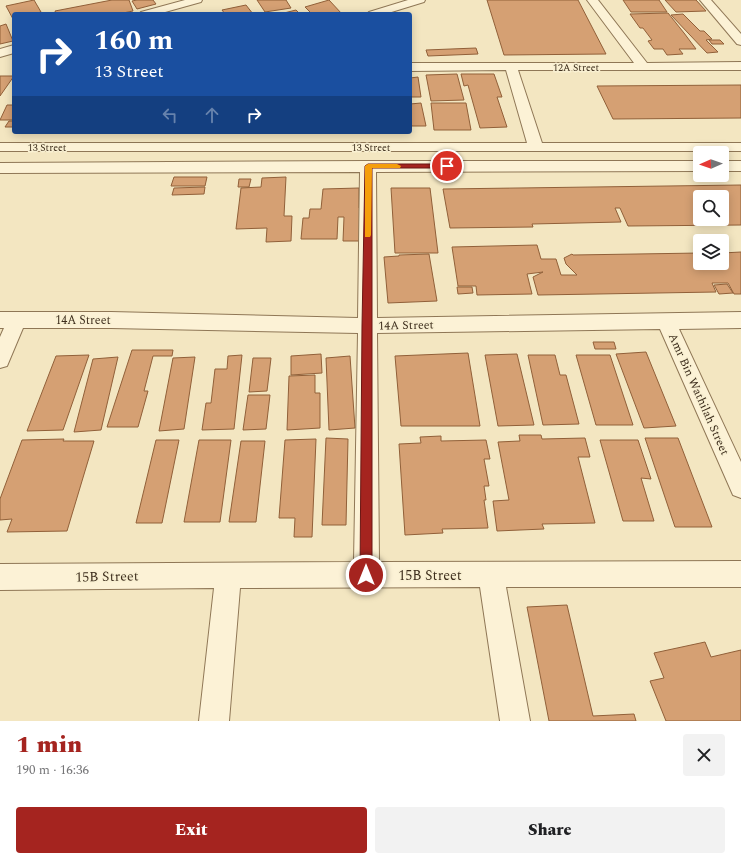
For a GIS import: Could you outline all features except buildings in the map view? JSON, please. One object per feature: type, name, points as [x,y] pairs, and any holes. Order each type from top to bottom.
[{"type":"street","points":[[152,12],[197,0]]},
{"type":"street","points":[[380,12],[420,0]]},
{"type":"street","points":[[592,0],[644,66]]},
{"type":"street","points":[[705,0],[741,41]]},
{"type":"street","points":[[0,53],[12,50]]},
{"type":"street","name":"12A Street","points":[[412,66],[741,66]]},
{"type":"street","points":[[511,66],[536,147]]},
{"type":"street","name":"13 Street","points":[[0,147],[741,147]]},
{"type":"street","points":[[366,575],[366,326],[368,166]]},
{"type":"street","name":"13 Street","points":[[0,168],[693,166]]},
{"type":"street","points":[[729,166],[741,166]]},
{"type":"street","points":[[0,360],[8,320]]},
{"type":"street","name":"14A Street","points":[[8,320],[111,320],[366,326],[741,320]]},
{"type":"street","name":"Amr Bin Wathilah Street","points":[[666,322],[741,487]]},
{"type":"street","name":"15B Street","points":[[0,577],[741,574]]},
{"type":"street","points":[[214,721],[228,575]]},
{"type":"street","points":[[491,575],[514,721]]},
{"type":"slow traffic","points":[[367,235],[368,166],[397,166]]},
{"type":"route","points":[[366,575],[366,326],[368,166],[447,166]]}]
